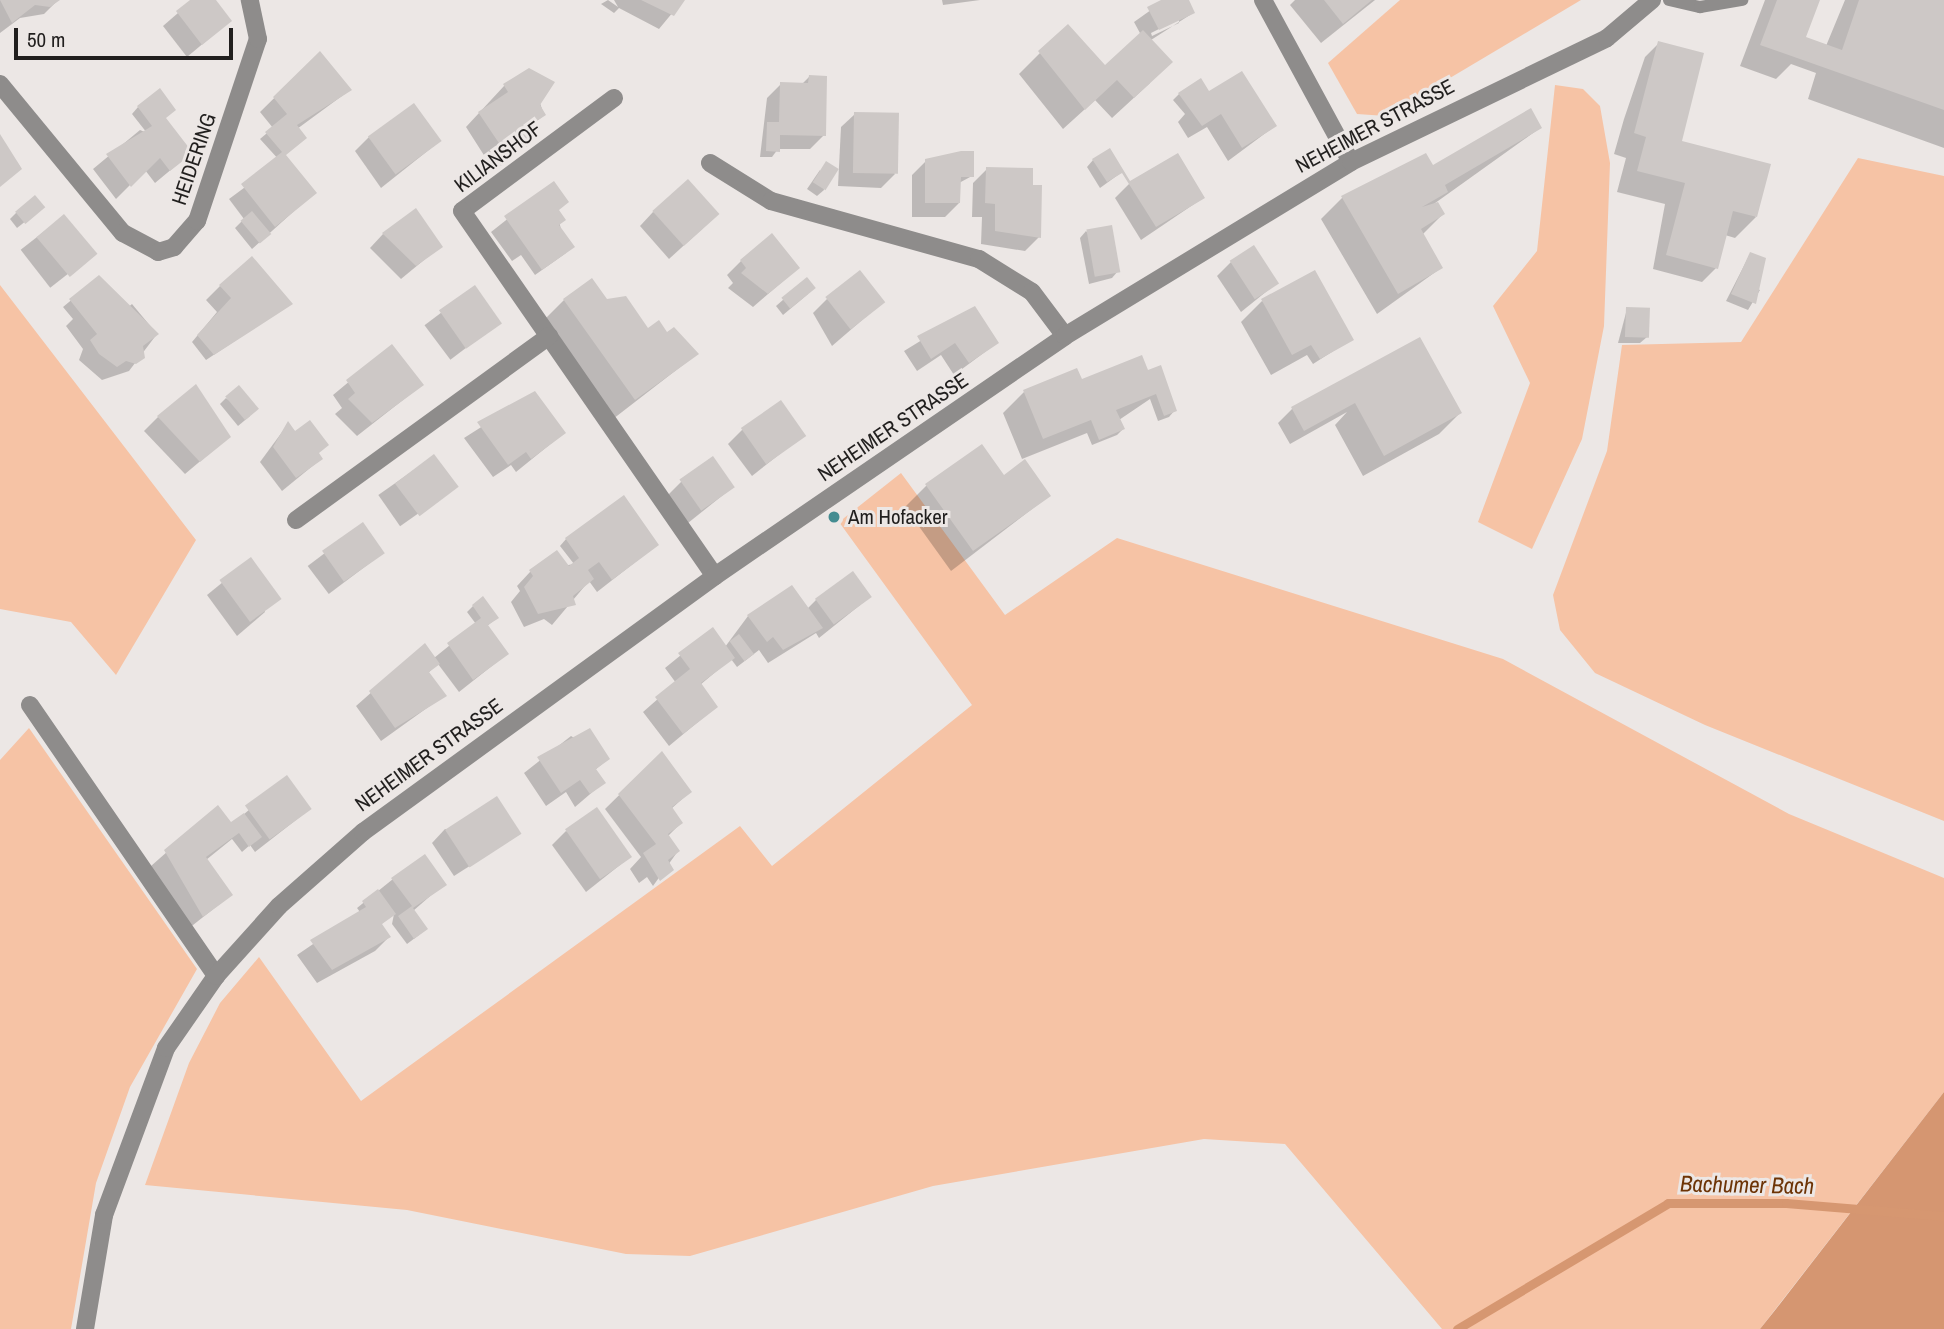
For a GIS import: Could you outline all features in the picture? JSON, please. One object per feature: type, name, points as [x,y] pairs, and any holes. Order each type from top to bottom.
[{"type":"street","name":"HEIDERING","points":[[0,84],[123,233],[158,252],[174,247],[197,221],[258,39],[250,0]]},
{"type":"street","points":[[1263,0],[1351,162]]},
{"type":"street","name":"NEHEIMER STRASSE","points":[[85,1329],[104,1215],[143,1098],[166,1048],[216,976],[279,906],[363,832],[715,576],[1065,336],[1351,162],[1607,38],[1652,0]]},
{"type":"street","name":"KILIANSHOF","points":[[614,98],[462,211],[715,576]]},
{"type":"street","points":[[710,163],[771,201],[979,259],[1032,292],[1065,336]]},
{"type":"street","points":[[296,520],[549,336]]},
{"type":"street","points":[[30,705],[216,976]]},
{"type":"lane","points":[[1669,0],[1700,7],[1742,0]]},
{"type":"shaded area","points":[[1400,0],[1581,0],[1386,116],[1357,114],[1328,63]]},
{"type":"shaded area","points":[[1555,85],[1583,89],[1600,106],[1610,163],[1604,326],[1582,439],[1532,549],[1478,522],[1530,383],[1493,306],[1537,251]]},
{"type":"shaded area","points":[[1858,158],[1944,176],[1944,821],[1705,725],[1595,673],[1560,630],[1553,595],[1607,451],[1622,345],[1741,342]]},
{"type":"shaded area","points":[[0,285],[196,540],[116,675],[71,622],[0,609]]},
{"type":"shaded area","points":[[901,473],[1005,615],[1117,538],[1503,659],[1789,814],[1944,878],[1944,1092],[1760,1329],[1442,1329],[1285,1144],[1204,1139],[933,1186],[690,1256],[626,1254],[407,1210],[145,1185],[189,1063],[220,1003],[259,957],[361,1101],[740,826],[772,866],[972,705],[839,522]]},
{"type":"shaded area","points":[[29,728],[197,969],[130,1087],[96,1183],[71,1329],[0,1329],[0,760]]},
{"type":"shaded area","points":[[1944,1092],[1944,1329],[1760,1329],[1776,1309]]},
{"type":"building","points":[[0,0],[60,0],[50,7],[35,5],[12,23]]},
{"type":"building","points":[[190,0],[216,0],[232,21],[202,45],[176,11]]},
{"type":"building","points":[[641,0],[685,0],[674,16]]},
{"type":"building","points":[[1161,0],[1189,0],[1195,13],[1159,30],[1147,7]]},
{"type":"building","points":[[1324,0],[1372,0],[1343,24]]},
{"type":"building","points":[[1777,0],[1820,0],[1806,37],[1842,50],[1859,0],[1944,0],[1944,110],[1760,45]]},
{"type":"building","points":[[1068,24],[1105,65],[1143,30],[1173,62],[1134,98],[1117,80],[1085,110],[1038,51]]},
{"type":"building","points":[[1658,41],[1704,53],[1682,141],[1771,164],[1757,217],[1733,211],[1718,269],[1666,255],[1685,183],[1637,171],[1646,137],[1634,133]]},
{"type":"building","points":[[320,51],[352,90],[297,125],[307,138],[286,155],[317,193],[275,227],[241,184],[282,152],[265,132],[287,114],[273,97]]},
{"type":"building","points":[[529,68],[555,82],[540,105],[546,115],[523,130],[532,143],[509,158],[478,112],[508,92],[503,84]]},
{"type":"building","points":[[1242,71],[1277,126],[1242,148],[1221,114],[1202,126],[1178,93],[1201,78],[1209,91]]},
{"type":"building","points":[[809,75],[827,76],[826,136],[780,135],[780,152],[766,151],[767,122],[779,122],[780,82],[808,83]]},
{"type":"building","points":[[160,88],[176,110],[166,118],[193,153],[170,171],[160,158],[131,187],[106,154],[152,126],[137,106]]},
{"type":"building","points":[[414,103],[442,141],[396,175],[368,137]]},
{"type":"building","points":[[1531,108],[1542,128],[1445,185],[1448,192],[1422,207],[1438,202],[1445,214],[1421,229],[1443,268],[1398,294],[1341,196],[1426,153],[1433,165]]},
{"type":"building","points":[[854,112],[899,113],[898,174],[853,173]]},
{"type":"building","points":[[0,134],[22,169],[0,187]]},
{"type":"building","points":[[1110,148],[1130,181],[1178,153],[1205,198],[1156,227],[1122,173],[1107,182],[1092,159]]},
{"type":"building","points":[[974,151],[974,177],[961,177],[960,203],[925,203],[925,159]]},
{"type":"building","points":[[826,161],[839,169],[825,190],[813,182]]},
{"type":"building","points":[[986,167],[1033,168],[1033,185],[1042,185],[1041,238],[995,231],[995,204],[985,203]]},
{"type":"building","points":[[688,179],[719,214],[684,246],[652,211]]},
{"type":"building","points":[[554,181],[569,202],[559,210],[566,220],[559,225],[575,247],[542,270],[504,216]]},
{"type":"building","points":[[35,195],[45,207],[25,224],[15,212]]},
{"type":"building","points":[[416,208],[443,247],[416,266],[382,233]]},
{"type":"building","points":[[252,211],[271,234],[260,244],[241,221]]},
{"type":"building","points":[[64,214],[97,254],[70,277],[36,237]]},
{"type":"building","points":[[1112,225],[1120,272],[1095,277],[1086,230]]},
{"type":"building","points":[[772,233],[800,268],[768,294],[741,273],[746,268],[740,260]]},
{"type":"building","points":[[1254,245],[1279,284],[1255,299],[1230,261]]},
{"type":"building","points":[[1750,252],[1766,258],[1756,304],[1731,294]]},
{"type":"building","points":[[252,256],[293,304],[214,355],[197,335],[231,298],[219,285]]},
{"type":"building","points":[[860,270],[885,302],[851,329],[825,297]]},
{"type":"building","points":[[1315,270],[1354,340],[1320,359],[1311,345],[1292,355],[1261,299]]},
{"type":"building","points":[[99,275],[159,334],[143,346],[145,358],[136,364],[126,361],[117,367],[99,354],[90,340],[97,334],[69,299]]},
{"type":"building","points":[[807,277],[816,288],[790,309],[781,298]]},
{"type":"building","points":[[592,278],[607,299],[626,296],[648,328],[659,320],[667,332],[674,327],[699,354],[635,400],[563,299]]},
{"type":"building","points":[[475,285],[502,324],[466,349],[439,310]]},
{"type":"building","points":[[975,306],[999,343],[969,363],[955,343],[931,359],[917,336]]},
{"type":"building","points":[[1626,307],[1650,308],[1649,338],[1625,337]]},
{"type":"building","points":[[1420,337],[1462,413],[1384,456],[1355,403],[1304,431],[1291,407]]},
{"type":"building","points":[[392,344],[424,385],[372,423],[348,399],[355,393],[346,380]]},
{"type":"building","points":[[1142,355],[1148,370],[1161,365],[1177,411],[1164,416],[1156,394],[1116,410],[1125,429],[1099,440],[1091,420],[1043,439],[1023,390],[1077,368],[1082,379]]},
{"type":"building","points":[[196,384],[231,437],[200,462],[157,416]]},
{"type":"building","points":[[239,385],[259,409],[245,420],[225,397]]},
{"type":"building","points":[[535,391],[566,433],[531,459],[526,452],[508,465],[477,422]]},
{"type":"building","points":[[781,400],[806,436],[766,464],[741,428]]},
{"type":"building","points":[[310,420],[329,445],[319,453],[323,459],[296,478],[273,447],[288,421],[295,431]]},
{"type":"building","points":[[982,444],[1004,475],[1025,459],[1051,496],[973,551],[925,484]]},
{"type":"building","points":[[434,454],[459,487],[420,516],[395,483]]},
{"type":"building","points":[[713,456],[735,487],[701,511],[679,480]]},
{"type":"building","points":[[624,495],[659,545],[612,580],[599,562],[588,570],[594,579],[573,596],[576,605],[538,614],[524,587],[533,576],[529,570],[557,550],[569,566],[579,558],[565,538]]},
{"type":"building","points":[[363,522],[385,553],[344,582],[322,551]]},
{"type":"building","points":[[251,557],[282,599],[250,622],[219,580]]},
{"type":"building","points":[[853,571],[872,597],[834,625],[815,599]]},
{"type":"building","points":[[792,585],[823,628],[783,650],[773,637],[767,642],[747,615]]},
{"type":"building","points":[[483,596],[499,618],[488,625],[509,654],[473,680],[447,643],[481,618],[472,605]]},
{"type":"building","points":[[713,627],[735,658],[701,683],[718,707],[683,734],[655,697],[690,669],[678,653]]},
{"type":"building","points":[[739,634],[754,654],[744,661],[729,641]]},
{"type":"building","points":[[425,643],[440,664],[429,672],[447,696],[395,728],[369,691]]},
{"type":"building","points":[[590,728],[610,759],[596,769],[606,783],[590,794],[580,780],[561,793],[537,757]]},
{"type":"building","points":[[662,751],[692,792],[672,807],[683,823],[668,834],[680,851],[668,860],[674,870],[660,881],[643,853],[656,844],[618,794]]},
{"type":"building","points":[[287,775],[312,809],[270,840],[245,806]]},
{"type":"building","points":[[497,796],[522,834],[470,868],[445,830]]},
{"type":"building","points":[[218,805],[231,822],[244,813],[262,837],[249,847],[239,833],[206,857],[233,895],[203,917],[164,850]]},
{"type":"building","points":[[597,807],[632,857],[600,879],[565,829]]},
{"type":"building","points":[[425,854],[447,885],[413,908],[428,929],[414,939],[398,916],[412,906],[391,878]]},
{"type":"building","points":[[378,889],[396,914],[382,924],[391,937],[332,970],[310,940],[366,907],[362,901]]},
{"type":"waterway","name":"Bachumer Bach","points":[[1457,1329],[1668,1203],[1786,1203],[1944,1216]]},
{"type":"place","name":"Am Hofacker","points":[[834,517]]}]
